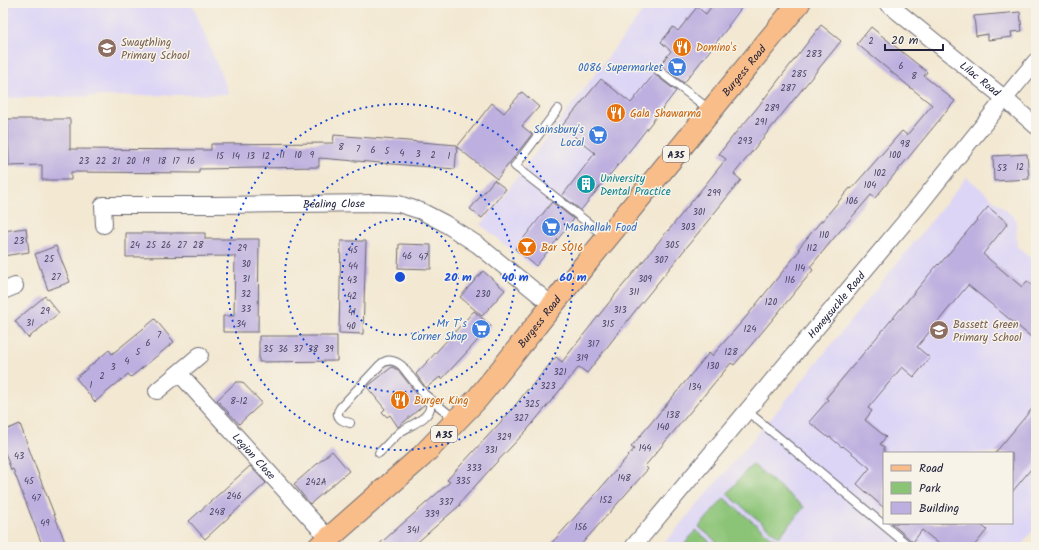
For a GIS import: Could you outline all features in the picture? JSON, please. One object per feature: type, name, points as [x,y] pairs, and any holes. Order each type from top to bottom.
[{"type":"main road","name":"Burgess Road","points":[[324,543],[422,456],[457,420],[504,366],[796,4]]},
{"type":"street","name":"Lilac Road","points":[[887,3],[1004,98],[1036,126]]},
{"type":"street","name":"Honeysuckle Road","points":[[633,547],[920,204],[1004,98],[1036,61]]},
{"type":"street","name":"Bealing Close","points":[[104,225],[104,205],[399,204],[421,211],[444,223],[478,245],[552,306]]},
{"type":"street","points":[[157,391],[200,355]]},
{"type":"street","name":"Legion Close","points":[[179,373],[324,543]]},
{"type":"lane","points":[[658,70],[711,111]]},
{"type":"lane","points":[[558,109],[515,166],[607,238]]},
{"type":"lane","points":[[350,423],[345,422],[340,418],[338,412],[380,365],[386,361],[394,361],[402,366],[424,394],[430,406],[422,419],[399,432],[380,453]]},
{"type":"lane","points":[[424,394],[457,420]]},
{"type":"lane","points":[[747,411],[910,547]]},
{"type":"shaded area","name":"Swaythling Primary School","points":[[3,3],[192,3],[229,94],[3,98]]},
{"type":"shaded area","points":[[649,3],[749,3],[536,269],[481,225]]},
{"type":"shaded area","name":"Bassett Green Primary School","points":[[967,177],[1016,219],[1017,246],[1036,263],[1036,526],[1020,547],[661,547],[788,398]]},
{"type":"green space","points":[[752,464],[804,507],[779,537],[727,494]]},
{"type":"green space","points":[[724,498],[777,542],[773,547],[723,547],[699,527]]},
{"type":"green space","points":[[696,530],[716,547],[682,547]]},
{"type":"building","points":[[714,3],[745,3],[729,26],[684,83],[660,65],[671,51],[661,42],[673,27],[678,31],[697,7],[706,14]]},
{"type":"building","points":[[1020,12],[1022,31],[1011,32],[1012,37],[988,40],[988,34],[976,36],[974,16]]},
{"type":"building","points":[[821,25],[841,41],[734,174],[741,180],[587,373],[579,367],[528,429],[459,504],[460,505],[412,547],[376,547],[450,482],[447,480],[511,411],[556,357],[562,362],[726,159],[719,154],[757,108]]},
{"type":"building","points":[[871,27],[927,72],[924,76],[955,101],[875,198],[871,195],[834,238],[810,267],[813,270],[763,331],[734,365],[731,363],[645,466],[648,469],[579,547],[548,547],[634,449],[631,447],[709,353],[712,356],[746,317],[800,250],[798,249],[821,221],[902,131],[907,135],[932,105],[857,44]]},
{"type":"building","points":[[654,74],[676,91],[581,210],[562,196],[595,153],[562,126],[601,79],[631,103]]},
{"type":"building","points":[[522,92],[539,107],[522,126],[532,134],[497,179],[457,147],[492,103],[504,113]]},
{"type":"building","points":[[8,119],[70,119],[70,149],[211,150],[211,144],[333,143],[334,135],[457,145],[455,169],[319,158],[319,167],[199,169],[199,173],[71,172],[71,180],[42,180],[42,165],[9,166]]},
{"type":"building","points":[[1027,154],[1029,179],[994,181],[993,156]]},
{"type":"building","points":[[494,180],[506,189],[482,218],[470,209]]},
{"type":"building","name":"Mashallah Food","points":[[552,202],[574,219],[536,266],[515,249]]},
{"type":"building","points":[[988,207],[1008,223],[983,254],[1022,287],[1027,281],[1036,289],[1036,341],[968,285],[917,347],[930,358],[914,377],[902,367],[868,408],[872,411],[865,420],[886,437],[880,444],[884,447],[883,507],[857,484],[870,468],[843,446],[842,447],[830,437],[829,438],[809,422],[828,400],[826,398],[938,264],[939,265]]},
{"type":"building","points":[[26,228],[29,252],[3,256],[3,231]]},
{"type":"building","points":[[126,233],[205,233],[205,239],[259,239],[258,332],[223,332],[223,316],[234,316],[235,256],[126,257]]},
{"type":"building","points":[[341,241],[366,241],[363,334],[339,333]]},
{"type":"building","points":[[399,244],[431,245],[431,269],[398,268]]},
{"type":"building","points":[[56,246],[70,282],[48,290],[35,254]]},
{"type":"building","points":[[483,271],[505,290],[482,316],[460,297]]},
{"type":"building","points":[[45,296],[59,313],[28,338],[15,321]]},
{"type":"building","points":[[474,311],[491,326],[442,379],[440,377],[426,388],[416,374]]},
{"type":"building","points":[[155,319],[174,342],[131,377],[128,374],[95,402],[76,378],[109,350],[112,354]]},
{"type":"building","points":[[259,336],[337,336],[337,361],[259,362]]},
{"type":"building","name":"Burger King","points":[[392,367],[398,370],[424,405],[398,427],[390,415],[387,417],[382,412],[385,409],[367,387]]},
{"type":"building","points":[[236,382],[242,382],[262,403],[239,424],[217,400]]},
{"type":"building","points":[[1036,404],[1036,463],[1013,491],[1013,452],[996,452]]},
{"type":"building","points":[[20,424],[67,547],[43,547],[13,469],[11,470],[3,447],[3,431]]},
{"type":"building","points":[[332,451],[349,471],[310,504],[294,484]]},
{"type":"building","points":[[250,466],[266,483],[205,539],[189,521]]},
{"type":"building","points":[[892,524],[980,524],[987,530],[973,547],[943,547],[922,530],[913,542]]},
{"type":"place","name":"Domino's","points":[[682,47]]},
{"type":"place","name":"Swaythling Primary School","points":[[107,48]]},
{"type":"place","name":"0086 Supermarket","points":[[677,67]]},
{"type":"place","name":"Gala Shawarma","points":[[616,113]]},
{"type":"place","name":"Sainsbury's Local","points":[[598,135]]},
{"type":"place","name":"University Dental Practice","points":[[586,184]]},
{"type":"place","name":"Mashallah Food","points":[[551,227]]},
{"type":"place","name":"Bar SO16","points":[[527,247]]},
{"type":"place","name":"Mr T’s Corner Shop","points":[[481,329]]},
{"type":"place","name":"Bassett Green Primary School","points":[[939,330]]},
{"type":"place","name":"Burger King","points":[[400,400]]}]
